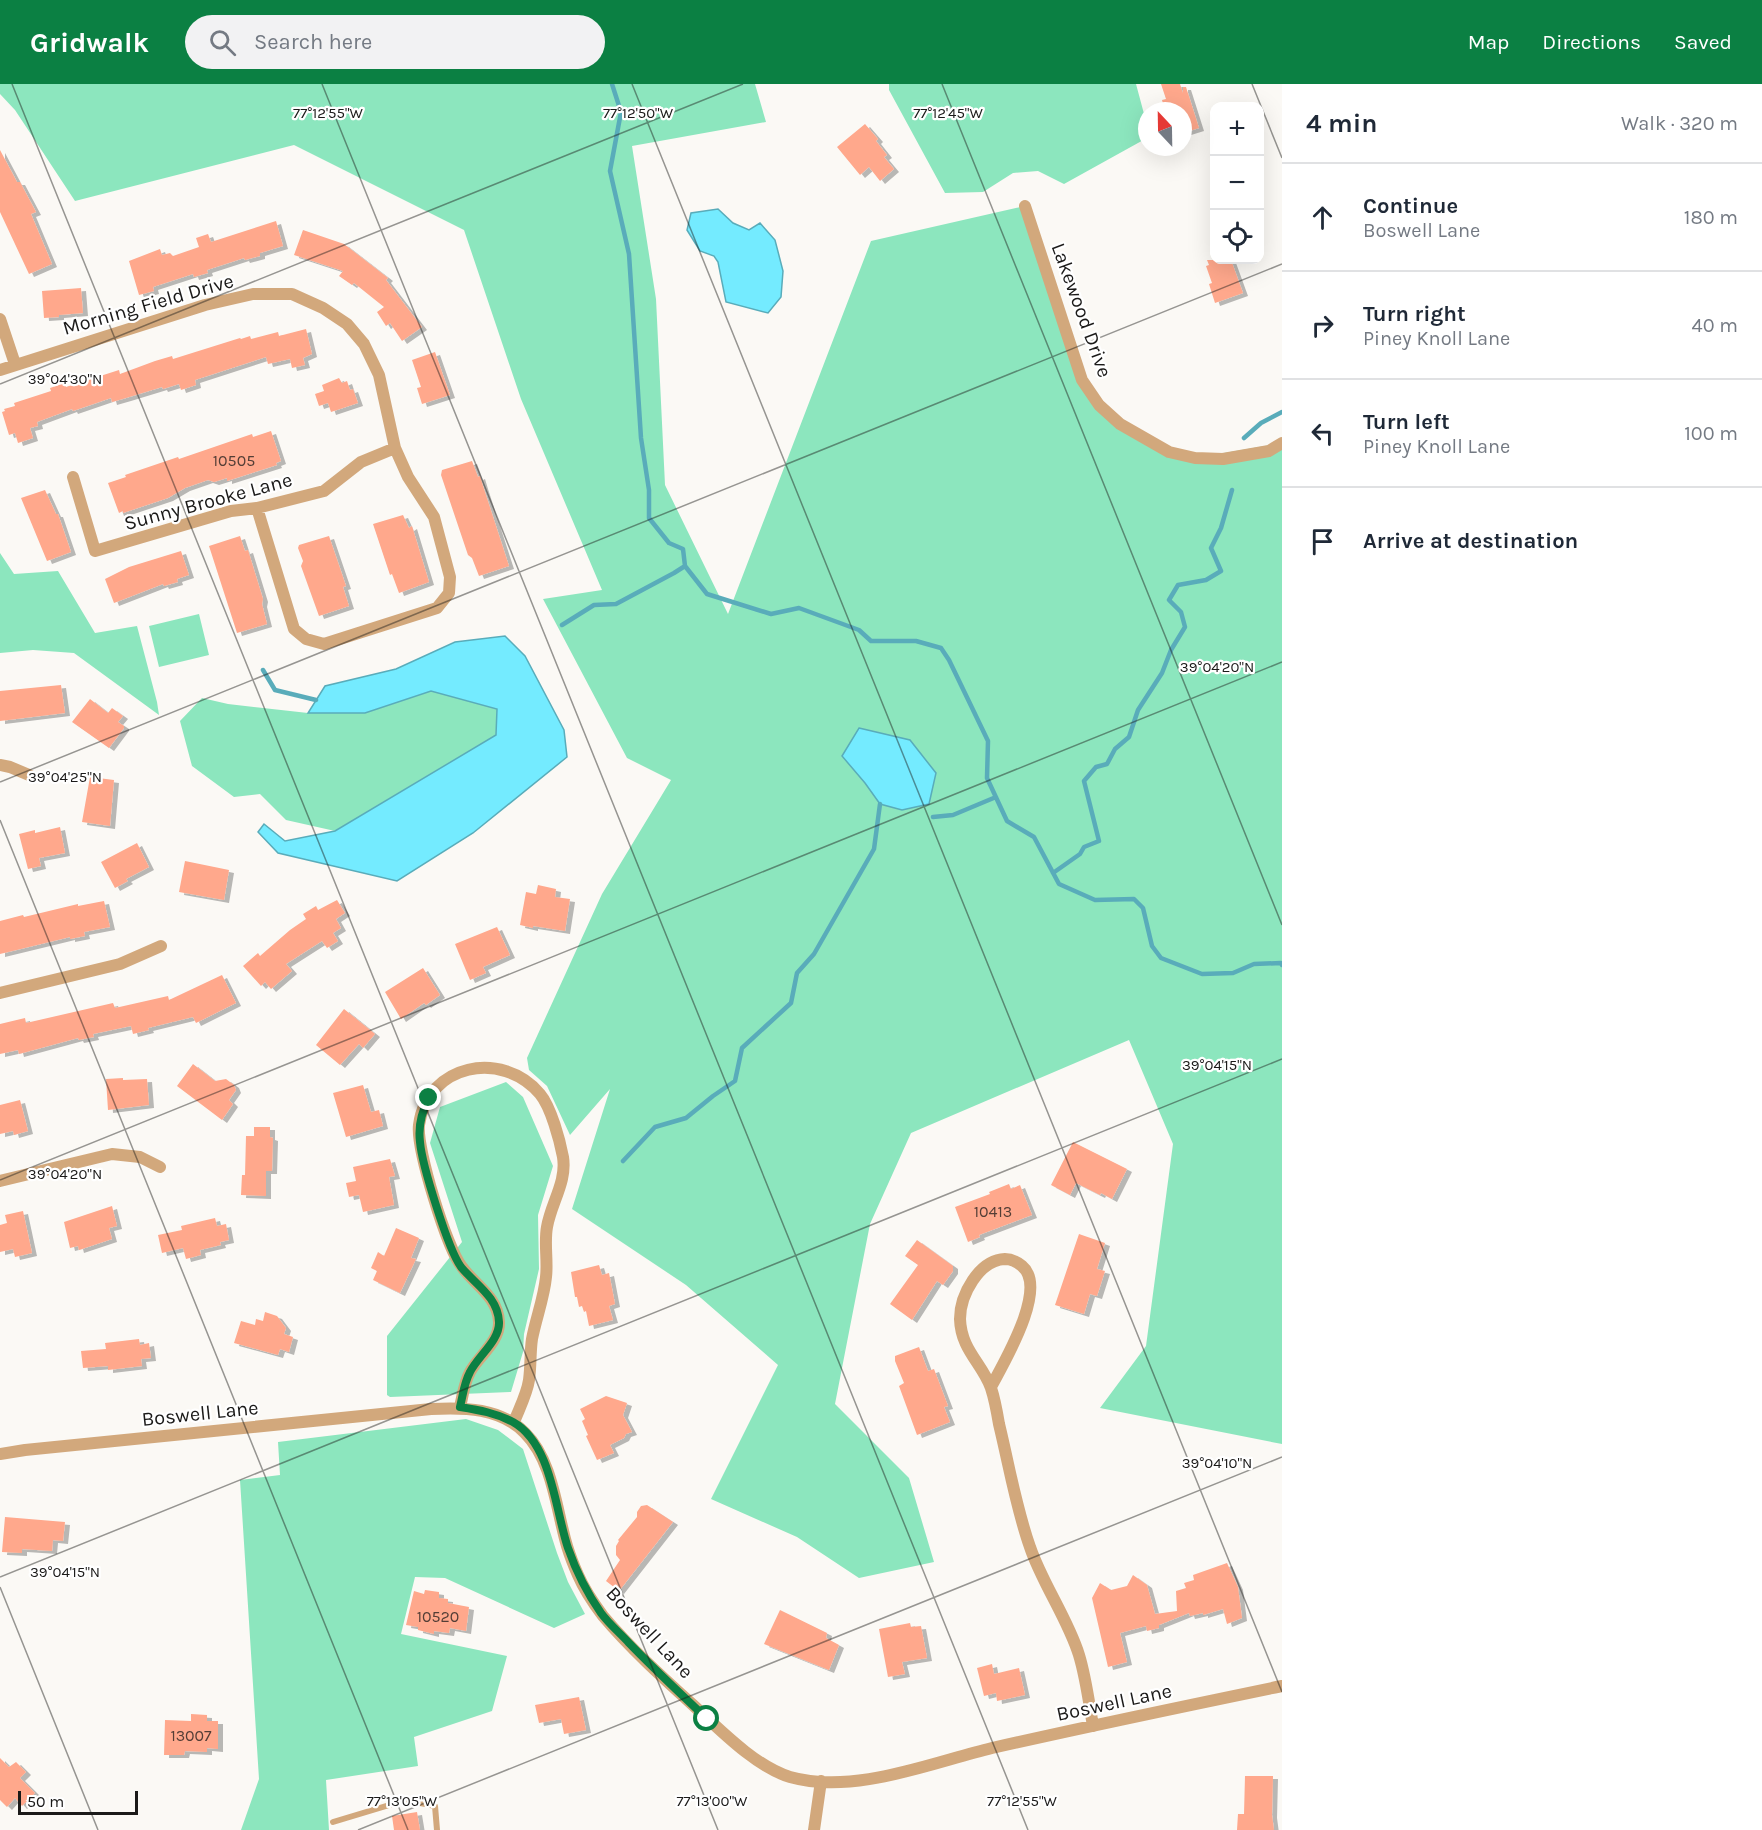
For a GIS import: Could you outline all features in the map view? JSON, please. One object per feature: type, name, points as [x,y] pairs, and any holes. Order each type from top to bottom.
[{"type":"street","name":"Lakewood Drive","points":[[1025,206],[1082,380],[1099,405],[1120,424],[1169,452],[1195,458],[1223,459],[1269,451],[1282,443]]},
{"type":"street","name":"Morning Field Drive","points":[[0,370],[205,305],[253,294],[292,294],[323,308],[347,324],[364,344],[379,375],[395,448],[408,477],[434,518],[450,577],[449,593],[437,608],[324,644],[306,639],[294,629],[257,508]]},
{"type":"street","points":[[0,319],[15,364]]},
{"type":"street","name":"Sunny Brooke Lane","points":[[73,477],[95,551],[231,511],[257,508],[324,490],[361,462],[395,448]]},
{"type":"street","points":[[0,765],[28,775]]},
{"type":"street","points":[[0,993],[120,964],[161,946]]},
{"type":"street","points":[[460,1407],[465,1382],[471,1369],[499,1329],[500,1320],[494,1304],[482,1286],[461,1267],[452,1250],[426,1170],[419,1125],[425,1106],[433,1092],[445,1080],[474,1067],[494,1067],[512,1071],[542,1095],[558,1139],[563,1158],[564,1175],[552,1205],[547,1228],[547,1276],[532,1339],[529,1382],[514,1422]]},
{"type":"street","points":[[0,1181],[112,1154],[140,1157],[160,1167]]},
{"type":"street","points":[[991,1387],[1017,1337],[1030,1287],[1028,1274],[1019,1264],[1010,1259],[998,1259],[987,1264],[975,1278],[964,1298],[960,1317],[962,1337],[991,1387],[1030,1549],[1079,1654],[1093,1726]]},
{"type":"street","name":"Boswell Lane","points":[[0,1454],[460,1407],[488,1411],[514,1422],[528,1435],[541,1456],[557,1502],[567,1546],[580,1579],[602,1614],[654,1670],[733,1743],[788,1776],[838,1782],[880,1777],[991,1749],[1282,1686]]},
{"type":"street","points":[[814,1830],[821,1781]]},
{"type":"lane","points":[[333,1822],[406,1800],[435,1806],[437,1830]]},
{"type":"green space","points":[[0,84],[755,84],[766,122],[632,146],[656,299],[665,485],[728,614],[871,241],[1025,206],[1082,379],[1120,424],[1195,458],[1282,443],[1282,1444],[1100,1408],[1146,1346],[1173,1144],[1129,1040],[911,1133],[870,1224],[835,1404],[909,1478],[934,1562],[859,1578],[797,1537],[711,1499],[778,1365],[686,1285],[572,1209],[610,1089],[570,1135],[547,1086],[529,1070],[527,1058],[602,894],[671,780],[627,758],[543,599],[602,590],[521,399],[464,230],[294,145],[75,201],[15,110],[0,94]]},
{"type":"green space","points":[[889,84],[1136,84],[1141,102],[1138,102],[1138,143],[1064,184],[1038,171],[1013,173],[983,192],[945,193],[889,90]]},
{"type":"green space","points":[[0,553],[14,574],[58,571],[95,633],[137,626],[159,715],[74,653],[33,650],[0,653]]},
{"type":"green space","points":[[199,614],[209,655],[159,667],[149,626]]},
{"type":"green space","points":[[431,691],[497,709],[496,735],[335,831],[286,820],[260,794],[234,797],[192,766],[180,721],[202,698],[228,704],[308,713],[365,713]]},
{"type":"green space","points":[[506,1082],[523,1097],[553,1166],[538,1215],[539,1269],[524,1334],[523,1352],[511,1392],[390,1397],[387,1395],[387,1336],[462,1242],[430,1143],[440,1107]]},
{"type":"green space","points":[[466,1419],[498,1430],[523,1449],[557,1553],[568,1582],[585,1614],[554,1628],[445,1578],[415,1577],[401,1634],[507,1656],[492,1711],[414,1737],[418,1766],[326,1780],[329,1830],[241,1830],[259,1779],[240,1480],[280,1475],[278,1442]]},
{"type":"water","points":[[718,209],[733,223],[749,230],[760,223],[775,240],[783,271],[781,297],[768,313],[726,302],[718,262],[714,256],[700,251],[687,230],[691,213]]},
{"type":"water","points":[[505,636],[525,656],[564,730],[567,757],[473,833],[397,881],[278,853],[258,832],[264,824],[285,841],[335,831],[496,735],[497,709],[431,691],[365,713],[308,713],[325,686],[396,669],[455,642]]},
{"type":"water","points":[[859,728],[910,740],[936,773],[929,804],[902,810],[880,804],[842,756]]},
{"type":"building","points":[[1161,84],[1180,84],[1183,93],[1183,87],[1186,87],[1191,102],[1163,102],[1162,100],[1166,99]]},
{"type":"building","points":[[1192,106],[1199,128],[1192,130]]},
{"type":"building","points":[[865,124],[878,139],[876,141],[887,155],[884,157],[894,169],[880,181],[869,167],[860,175],[837,147]]},
{"type":"building","points":[[0,150],[36,212],[31,214],[52,264],[29,274],[0,212]]},
{"type":"building","points":[[276,221],[283,246],[260,253],[260,256],[245,260],[244,258],[207,270],[208,273],[194,277],[193,274],[153,287],[154,291],[139,295],[129,261],[160,249],[162,255],[170,253],[173,256],[199,247],[196,238],[208,234],[211,242]]},
{"type":"building","points":[[303,230],[344,244],[388,278],[386,280],[422,327],[402,341],[390,323],[386,326],[377,312],[384,307],[354,283],[352,285],[339,276],[343,271],[294,255]]},
{"type":"building","points":[[1207,260],[1210,260],[1210,264],[1232,264],[1243,293],[1215,303],[1209,284],[1212,283],[1206,266],[1209,265]]},
{"type":"building","points":[[81,288],[83,313],[44,318],[42,291]]},
{"type":"building","points":[[306,329],[312,354],[303,358],[305,365],[292,368],[290,359],[268,364],[266,357],[195,380],[196,385],[181,390],[179,384],[112,402],[111,398],[73,411],[72,409],[37,422],[38,426],[30,428],[33,438],[18,443],[15,433],[9,435],[2,412],[5,411],[4,409],[15,406],[14,403],[51,391],[50,388],[65,383],[66,387],[119,370],[120,374],[155,361],[172,356],[173,359],[240,338],[250,336],[251,339],[278,332],[279,336]]},
{"type":"building","points":[[435,352],[450,395],[422,404],[417,388],[421,387],[412,360]]},
{"type":"building","points":[[339,378],[342,383],[347,381],[358,403],[331,412],[328,403],[319,406],[315,394],[324,391],[322,385]]},
{"type":"building","points":[[271,431],[281,461],[276,463],[277,465],[227,481],[227,478],[214,482],[208,480],[185,488],[168,498],[119,513],[108,483],[178,457],[179,459],[252,434],[253,437]]},
{"type":"building","points":[[472,461],[478,477],[480,476],[509,566],[479,576],[472,558],[468,555],[441,475],[442,470]]},
{"type":"building","points":[[45,490],[58,514],[71,552],[47,561],[21,498]]},
{"type":"building","points":[[403,515],[409,528],[412,526],[429,582],[399,593],[392,574],[390,575],[373,524]]},
{"type":"building","points":[[240,536],[245,551],[248,550],[263,599],[267,624],[237,633],[209,546]]},
{"type":"building","points":[[329,536],[346,586],[343,587],[349,606],[319,616],[301,566],[303,561],[298,548],[299,545]]},
{"type":"building","points":[[181,551],[189,575],[177,579],[178,582],[164,586],[163,584],[114,603],[105,579],[129,567]]},
{"type":"building","points":[[61,685],[65,713],[0,721],[0,691]]},
{"type":"building","points":[[90,699],[108,713],[112,708],[123,716],[118,722],[124,728],[109,748],[72,722]]},
{"type":"building","points":[[90,777],[114,780],[110,826],[82,822]]},
{"type":"building","points":[[60,827],[65,853],[39,858],[41,866],[28,869],[19,834]]},
{"type":"building","points":[[137,843],[149,867],[126,879],[128,881],[115,888],[101,862]]},
{"type":"building","points":[[185,861],[229,870],[224,900],[179,892]]},
{"type":"building","points":[[538,885],[556,889],[555,897],[570,899],[565,931],[520,925],[526,892],[536,894]]},
{"type":"building","points":[[337,900],[345,913],[336,919],[341,928],[333,933],[338,941],[327,948],[322,941],[286,964],[292,971],[271,989],[265,982],[261,986],[243,966],[258,953],[260,956],[306,919],[303,914],[316,906],[318,910]]},
{"type":"building","points":[[104,901],[110,927],[84,932],[85,936],[70,939],[70,937],[0,954],[0,921],[78,904],[78,906]]},
{"type":"building","points":[[497,927],[510,955],[483,967],[486,973],[470,980],[455,944]]},
{"type":"building","points":[[423,968],[440,995],[401,1019],[385,992]]},
{"type":"building","points":[[222,975],[236,1003],[196,1023],[193,1017],[133,1034],[131,1026],[19,1054],[18,1050],[0,1054],[0,1024],[25,1018],[26,1023],[113,1003],[115,1008],[168,996],[169,1000]]},
{"type":"building","points":[[344,1009],[375,1034],[363,1048],[359,1044],[340,1065],[316,1045]]},
{"type":"building","points":[[193,1064],[215,1081],[226,1079],[234,1085],[236,1090],[229,1100],[233,1104],[222,1120],[177,1086]]},
{"type":"building","points":[[123,1078],[123,1080],[147,1079],[149,1105],[108,1110],[106,1079]]},
{"type":"building","points":[[363,1085],[371,1112],[379,1110],[383,1126],[346,1137],[333,1093]]},
{"type":"building","points":[[20,1100],[28,1131],[14,1135],[13,1131],[0,1134],[0,1105]]},
{"type":"building","points":[[254,1127],[270,1127],[270,1137],[273,1138],[272,1171],[266,1171],[266,1196],[241,1195],[242,1175],[245,1175],[246,1136],[254,1136]]},
{"type":"building","points":[[1073,1142],[1127,1169],[1112,1199],[1076,1183],[1070,1195],[1051,1185]]},
{"type":"building","points":[[390,1159],[395,1176],[389,1177],[394,1205],[363,1212],[359,1195],[349,1197],[346,1183],[356,1181],[353,1167]]},
{"type":"building","points":[[1009,1184],[1011,1189],[1020,1185],[1032,1215],[979,1235],[980,1237],[968,1242],[955,1207]]},
{"type":"building","points":[[112,1206],[117,1226],[109,1228],[112,1239],[79,1250],[78,1246],[70,1248],[64,1222]]},
{"type":"building","points":[[23,1211],[32,1253],[15,1257],[13,1249],[0,1252],[0,1225],[7,1223],[5,1215]]},
{"type":"building","points":[[215,1218],[217,1226],[226,1224],[229,1240],[220,1242],[221,1245],[200,1250],[201,1255],[186,1259],[183,1248],[162,1253],[158,1235],[182,1230],[181,1226]]},
{"type":"building","points":[[396,1228],[419,1238],[411,1258],[416,1259],[400,1293],[373,1280],[377,1271],[371,1268],[378,1252],[384,1256]]},
{"type":"building","points":[[1079,1234],[1105,1243],[1097,1269],[1105,1271],[1097,1296],[1090,1294],[1084,1314],[1055,1305]]},
{"type":"building","points":[[917,1240],[953,1266],[953,1271],[943,1285],[937,1281],[912,1320],[890,1304],[918,1265],[905,1256]]},
{"type":"building","points":[[599,1265],[602,1275],[609,1273],[615,1304],[609,1306],[613,1320],[589,1326],[586,1311],[584,1312],[582,1306],[579,1307],[577,1297],[575,1297],[571,1272]]},
{"type":"building","points":[[265,1312],[277,1316],[286,1328],[284,1334],[293,1337],[289,1352],[280,1349],[278,1355],[234,1343],[241,1321],[255,1325],[256,1319],[263,1321]]},
{"type":"building","points":[[139,1339],[140,1345],[149,1343],[151,1358],[141,1359],[142,1366],[108,1370],[108,1366],[83,1368],[81,1351],[106,1349],[105,1343]]},
{"type":"building","points":[[919,1347],[928,1371],[934,1369],[948,1406],[944,1407],[950,1422],[917,1435],[899,1386],[904,1383],[895,1356]]},
{"type":"building","points":[[606,1396],[627,1403],[623,1415],[632,1432],[610,1445],[614,1453],[597,1460],[586,1436],[588,1435],[582,1421],[585,1419],[580,1409]]},
{"type":"building","points":[[647,1505],[673,1522],[619,1591],[606,1581],[620,1560],[616,1555],[616,1546],[618,1540],[637,1517],[641,1506]]},
{"type":"building","points":[[5,1517],[65,1522],[63,1541],[53,1540],[52,1551],[22,1549],[22,1553],[2,1552]]},
{"type":"building","points":[[1227,1563],[1238,1587],[1242,1618],[1227,1624],[1223,1609],[1203,1615],[1203,1613],[1190,1616],[1189,1613],[1159,1625],[1159,1628],[1147,1631],[1146,1626],[1120,1633],[1127,1662],[1108,1667],[1092,1598],[1100,1583],[1111,1590],[1127,1586],[1133,1575],[1147,1585],[1155,1614],[1177,1611],[1176,1591],[1186,1588],[1184,1583],[1194,1580],[1193,1575]]},
{"type":"building","points":[[425,1590],[439,1592],[439,1598],[448,1599],[448,1603],[469,1607],[466,1631],[450,1628],[449,1633],[434,1631],[434,1634],[406,1625],[414,1591],[424,1594]]},
{"type":"building","points":[[780,1610],[827,1633],[826,1638],[839,1645],[829,1670],[764,1644]]},
{"type":"building","points":[[910,1623],[911,1627],[921,1626],[927,1658],[902,1662],[905,1674],[888,1677],[879,1629]]},
{"type":"building","points":[[992,1664],[994,1674],[1019,1668],[1025,1695],[997,1701],[996,1693],[984,1696],[977,1668]]},
{"type":"building","points":[[579,1697],[586,1730],[564,1734],[561,1719],[539,1723],[535,1705]]},
{"type":"building","points":[[191,1714],[207,1715],[207,1721],[218,1721],[218,1749],[207,1748],[207,1752],[185,1751],[184,1755],[164,1755],[165,1720],[191,1721]]},
{"type":"building","points":[[0,1758],[9,1767],[16,1762],[26,1772],[20,1778],[35,1793],[22,1806],[15,1798],[7,1807],[0,1800]]},
{"type":"building","points":[[1245,1776],[1273,1776],[1274,1830],[1237,1830],[1238,1814],[1244,1814]]},
{"type":"building","points":[[417,1812],[420,1830],[394,1830],[392,1816]]},
{"type":"waterway","points":[[612,84],[621,112],[610,171],[629,254],[641,438],[649,490],[649,518],[669,543],[683,549],[685,566],[707,594],[771,614],[799,608],[859,630],[871,641],[916,641],[941,648],[988,741],[987,778],[1007,821],[1034,837],[1059,884],[1095,900],[1134,899],[1143,908],[1152,946],[1161,958],[1202,974],[1233,973],[1254,964],[1281,963],[1282,965]]},
{"type":"waterway","points":[[1244,438],[1261,423],[1282,412]]},
{"type":"waterway","points":[[1053,873],[1080,854],[1084,847],[1099,841],[1084,781],[1096,767],[1107,764],[1115,749],[1129,737],[1138,710],[1162,673],[1171,650],[1185,627],[1181,612],[1169,600],[1178,585],[1206,580],[1221,571],[1211,548],[1221,528],[1232,490]]},
{"type":"waterway","points":[[562,625],[594,605],[616,604],[685,566]]},
{"type":"waterway","points":[[263,670],[275,690],[316,700]]},
{"type":"waterway","points":[[933,817],[953,815],[996,797]]},
{"type":"waterway","points":[[623,1161],[655,1127],[686,1118],[735,1081],[742,1048],[791,1003],[797,973],[814,954],[874,849],[880,804]]},
{"type":"route","points":[[429,1098],[419,1125],[426,1170],[452,1250],[461,1267],[482,1286],[494,1304],[500,1320],[499,1329],[471,1369],[465,1382],[460,1407],[488,1411],[514,1422],[528,1435],[541,1456],[557,1502],[567,1546],[580,1579],[602,1614],[654,1670],[707,1719]]}]
